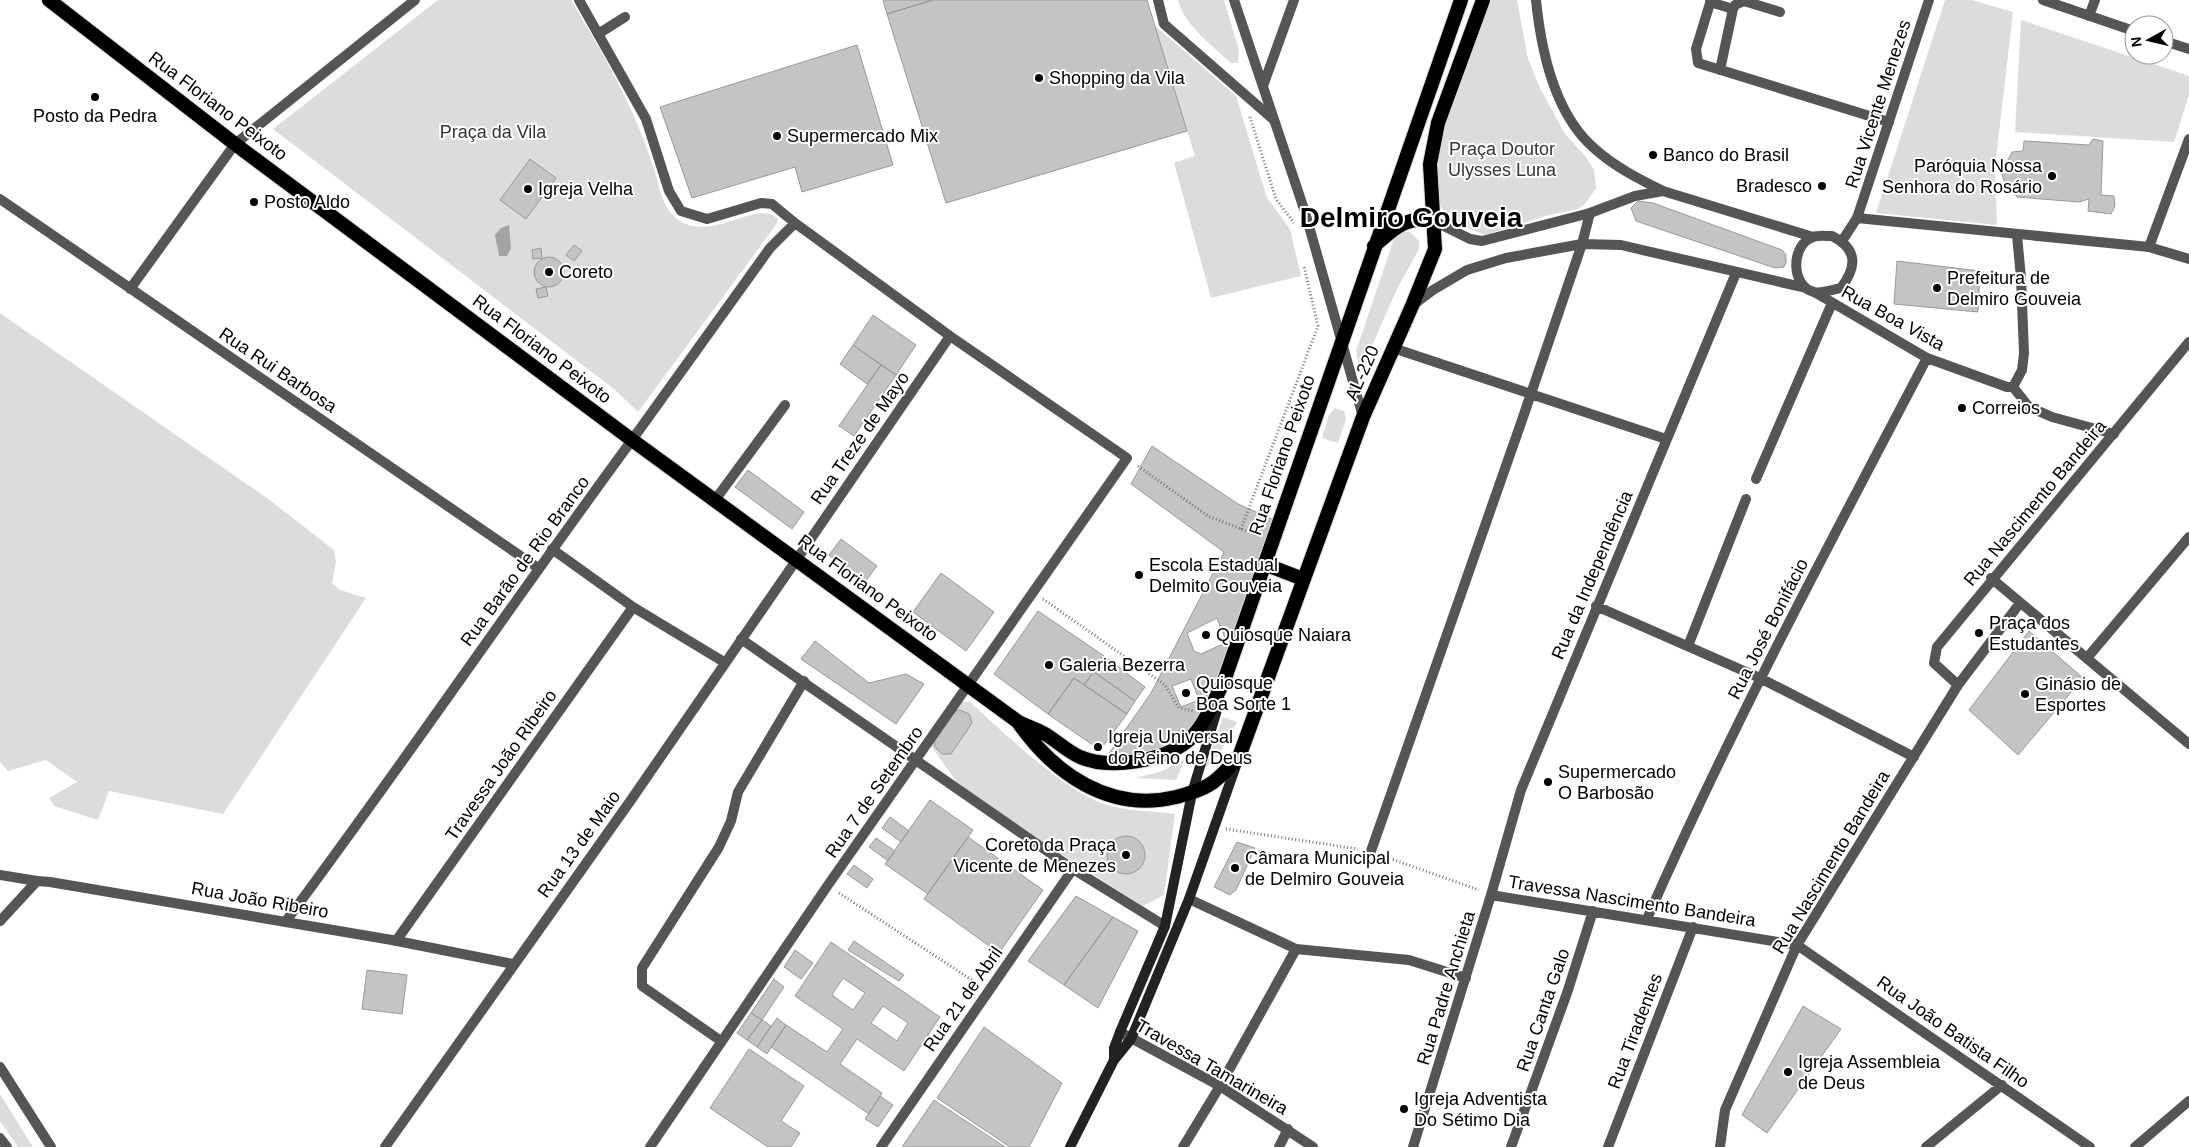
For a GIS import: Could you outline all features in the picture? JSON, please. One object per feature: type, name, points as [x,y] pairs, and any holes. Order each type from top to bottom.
[{"type":"highway","name":"Rua Floriano Peixoto","points":[[48,0],[235,144],[632,440],[1017,721],[1043,733],[1080,757],[1109,765],[1148,759],[1178,747],[1190,739],[1207,714],[1224,681],[1461,0]]},
{"type":"highway","name":"AL-220","points":[[1239,757],[1363,417],[1435,249],[1430,164],[1438,123],[1483,0]]},
{"type":"highway","points":[[1374,246],[1402,223],[1424,218],[1434,221]]},
{"type":"highway","points":[[1264,564],[1303,580]]},
{"type":"highway","name":"Rua Floriano Peixoto","points":[[1017,721],[1030,739],[1059,769],[1113,798],[1154,802],[1192,793],[1217,780],[1239,757]]},
{"type":"main road","points":[[1114,1060],[1114,1048],[1120,1032],[1165,926],[1192,793],[1224,681]]},
{"type":"main road","points":[[1070,1147],[1114,1060],[1131,1040],[1188,899],[1239,757]]},
{"type":"street","points":[[130,289],[235,144],[415,0]]},
{"type":"street","points":[[579,0],[646,119],[669,191],[681,211],[707,219],[761,202],[772,204],[795,224],[950,336],[1127,458]]},
{"type":"street","points":[[1158,0],[1164,24],[1274,120]]},
{"type":"street","points":[[1234,0],[1305,212],[1363,417]]},
{"type":"street","points":[[1263,86],[1294,0]]},
{"type":"street","points":[[1412,306],[1433,290],[1467,270],[1506,258],[1582,244],[1621,245],[1806,288],[1816,293],[1841,288],[1852,274],[1852,256],[1842,241],[1832,236],[1814,237],[1663,192],[1624,172],[1593,148],[1569,117],[1556,94],[1540,39],[1536,0]]},
{"type":"street","name":"Rua Vicente Menezes","points":[[1842,241],[1857,218],[1929,0]]},
{"type":"street","points":[[2043,0],[2124,28]]},
{"type":"street","points":[[2088,16],[2095,0]]},
{"type":"street","points":[[1733,9],[1710,1],[1696,49],[1698,63],[1889,122]]},
{"type":"street","points":[[1720,70],[1735,5],[1744,1],[1780,12]]},
{"type":"street","points":[[598,34],[626,17]]},
{"type":"street","points":[[2174,44],[2189,49]]},
{"type":"street","points":[[2149,247],[2188,145]]},
{"type":"street","points":[[1434,221],[1470,238],[1482,240],[1590,213],[1635,196],[1663,192]]},
{"type":"street","name":"Rua Rui Barbosa","points":[[0,199],[538,568]]},
{"type":"street","points":[[1371,851],[1582,244],[1590,213]]},
{"type":"street","points":[[1857,218],[2149,247],[2189,259]]},
{"type":"street","name":"Rua Barão de Rio Branco","points":[[286,921],[379,796],[538,568],[770,248],[795,224]]},
{"type":"street","points":[[2017,235],[2024,353],[2022,370],[2013,387],[2029,407],[2052,417],[2114,434]]},
{"type":"street","points":[[1806,288],[1797,274],[1796,256],[1806,241],[1814,237]]},
{"type":"street","name":"Rua da Independência","points":[[1491,895],[1521,790],[1736,273]]},
{"type":"street","name":"Rua Boa Vista","points":[[1816,293],[1927,358],[2007,387],[2013,387]]},
{"type":"street","points":[[1756,479],[1832,303]]},
{"type":"street","name":"Rua Treze de Mayo","points":[[797,559],[950,336]]},
{"type":"street","name":"Rua Nascimento Bandeira","points":[[1958,685],[1934,663],[1933,659],[1937,647],[1991,578],[2114,434],[2189,342]]},
{"type":"street","points":[[1393,348],[1666,439]]},
{"type":"street","name":"Rua José Bonifácio","points":[[1647,919],[1693,814],[1760,678],[1927,358]]},
{"type":"street","points":[[715,500],[785,405]]},
{"type":"street","name":"Rua 7 de Setembro","points":[[650,1147],[828,885],[1127,458]]},
{"type":"street","points":[[1688,646],[1746,499]]},
{"type":"street","points":[[2087,658],[2189,537]]},
{"type":"street","points":[[552,549],[633,607],[724,662]]},
{"type":"street","name":"Rua 13 de Maio","points":[[385,1147],[631,800],[724,662],[797,559]]},
{"type":"street","points":[[1991,578],[2187,738]]},
{"type":"street","name":"Rua Nascimento Bandeira","points":[[1720,1147],[1725,1110],[1796,945],[1958,685],[2020,603]]},
{"type":"street","points":[[1596,606],[1760,678],[1914,757]]},
{"type":"street","name":"Travessa João Ribeiro","points":[[396,941],[633,607]]},
{"type":"street","points":[[741,639],[1073,869],[1165,926]]},
{"type":"street","points":[[721,1041],[642,986],[642,968],[719,847],[731,821],[738,792],[804,682]]},
{"type":"street","name":"Rua 21 de Abril","points":[[881,1147],[1073,869]]},
{"type":"street","name":"Rua João Ribeiro","points":[[0,875],[286,921],[513,964]]},
{"type":"street","points":[[0,921],[37,881]]},
{"type":"street","name":"Travessa Nascimento Bandeira","points":[[1491,895],[1647,919],[1796,945]]},
{"type":"street","name":"Rua Padre Anchieta","points":[[1413,1147],[1491,895]]},
{"type":"street","points":[[1188,899],[1296,948],[1409,960],[1466,978]]},
{"type":"street","name":"Rua Canta Galo","points":[[1511,1147],[1567,993],[1593,912]]},
{"type":"street","name":"Rua Tiradentes","points":[[1608,1147],[1693,927]]},
{"type":"street","name":"Rua João Batista Filho","points":[[1796,945],[2090,1147]]},
{"type":"street","points":[[1183,1147],[1220,1086],[1296,948]]},
{"type":"street","name":"Travessa Tamarineira","points":[[1120,1032],[1131,1040],[1220,1086],[1313,1147]]},
{"type":"street","points":[[0,1067],[51,1147]]},
{"type":"street","points":[[1926,1147],[2002,1085]]},
{"type":"street","points":[[2134,1147],[2189,1101]]},
{"type":"street","points":[[1278,1147],[1288,1129]]},
{"type":"street","points":[[0,1138],[6,1147]]},
{"type":"path","points":[[1247,107],[1276,199],[1295,225]]},
{"type":"path","points":[[1241,529],[1318,326],[1303,262]]},
{"type":"path","points":[[1127,458],[1208,516],[1272,541]]},
{"type":"path","points":[[1034,593],[1165,684],[1179,708],[1207,714]]},
{"type":"path","points":[[1215,828],[1371,851],[1491,895]]},
{"type":"path","points":[[828,885],[988,991]]},
{"type":"green space","name":"Praça da Vila","points":[[438,0],[571,0],[607,62],[629,105],[647,149],[663,199],[674,216],[680,221],[693,226],[706,227],[759,213],[769,214],[778,219],[776,225],[638,412],[614,389],[273,129]]},
{"type":"green space","points":[[1178,0],[1224,0],[1239,50],[1238,63],[1231,63],[1200,34],[1186,18]]},
{"type":"green space","name":"Praça Doutor Ulysses Luna","points":[[1490,0],[1517,0],[1528,59],[1540,88],[1565,134],[1586,157],[1594,170],[1596,188],[1585,204],[1578,209],[1545,216],[1485,235],[1462,226],[1449,217],[1443,210],[1435,192],[1438,142]]},
{"type":"green space","points":[[1945,0],[1972,0],[2013,12],[1995,167],[1997,225],[1876,213]]},
{"type":"green space","points":[[2021,20],[2124,54],[2124,65],[2156,65],[2189,76],[2189,95],[2174,142],[2015,132]]},
{"type":"green space","points":[[1154,25],[1236,96],[1267,198],[1290,229],[1301,276],[1211,298],[1174,163],[1195,156]]},
{"type":"green space","points":[[1410,232],[1419,241],[1419,249],[1397,289],[1360,373],[1356,351],[1394,239],[1400,233]]},
{"type":"green space","points":[[0,313],[267,498],[334,550],[336,562],[332,583],[340,590],[366,598],[223,814],[109,791],[98,820],[54,806],[49,798],[77,782],[46,760],[8,771],[0,762]]},
{"type":"green space","points":[[1335,408],[1344,411],[1346,419],[1338,443],[1322,438],[1329,415]]},
{"type":"green space","points":[[962,702],[970,702],[1037,762],[1076,790],[1094,800],[1119,808],[1175,814],[1164,895],[1143,906],[996,813],[957,782],[930,745]]},
{"type":"green space","points":[[1223,717],[1237,722],[1218,756],[1205,768]]},
{"type":"green space","points":[[1185,759],[1176,780],[1136,778],[1162,771]]},
{"type":"green space","points":[[0,1094],[33,1147],[18,1147],[0,1121]]},
{"type":"shaded area","points":[[509,225],[511,248],[507,256],[499,256],[495,235],[501,228]]},
{"type":"building","points":[[883,0],[933,0],[887,14]]},
{"type":"building","name":"Shopping da Vila","points":[[933,0],[1147,0],[1187,131],[946,203],[887,14]]},
{"type":"building","name":"Supermercado Mix","points":[[857,45],[893,165],[802,192],[795,167],[692,198],[660,107]]},
{"type":"building","name":"Paróquia Nossa Senhora do Rosário","points":[[2093,139],[2103,141],[2101,195],[2114,196],[2115,206],[2111,214],[2088,211],[2089,199],[2079,202],[2017,197],[2004,181],[2001,170],[2013,171],[2008,160],[2012,152],[2023,151],[2024,141],[2089,145]]},
{"type":"building","name":"Igreja Velha","points":[[530,159],[556,178],[526,219],[500,200]]},
{"type":"building","points":[[1638,201],[1653,203],[1782,250],[1786,255],[1786,263],[1784,267],[1775,268],[1636,221],[1631,208]]},
{"type":"building","points":[[574,245],[582,251],[574,261],[566,255]]},
{"type":"building","points":[[541,248],[542,258],[533,259],[532,250]]},
{"type":"building","name":"Coreto","points":[[549,257],[559,262],[564,272],[559,282],[549,287],[539,282],[534,272],[539,262]]},
{"type":"building","name":"Prefeitura de Delmiro Gouveia","points":[[1897,261],[1980,271],[1978,312],[1894,304]]},
{"type":"building","points":[[546,287],[548,296],[538,298],[536,289]]},
{"type":"building","points":[[873,315],[916,345],[896,375],[853,345]]},
{"type":"building","points":[[853,345],[881,365],[867,384],[840,364]]},
{"type":"building","points":[[881,365],[896,375],[854,436],[839,426]]},
{"type":"building","points":[[1152,446],[1238,504],[1274,520],[1216,685],[1193,727],[1165,746],[1143,753],[1105,759],[1151,693],[1224,552],[1131,484]]},
{"type":"building","points":[[748,470],[804,512],[792,529],[735,487]]},
{"type":"building","points":[[841,539],[877,566],[865,582],[829,555]]},
{"type":"building","points":[[941,573],[994,612],[966,651],[913,612]]},
{"type":"building","name":"Galeria Bezerra","points":[[1038,611],[1104,656],[1084,685],[1074,678],[1048,714],[994,674]]},
{"type":"building","name":"Quiosque Naiara","points":[[1217,618],[1225,638],[1223,644],[1201,654],[1194,651],[1187,633]]},
{"type":"building","name":"Ginásio de Esportes","points":[[2029,631],[2083,678],[2018,755],[1969,710]]},
{"type":"building","points":[[815,641],[869,683],[906,674],[924,684],[896,724],[801,659]]},
{"type":"building","points":[[1104,656],[1145,687],[1135,701],[1094,672]]},
{"type":"building","points":[[1094,672],[1135,701],[1127,714],[1084,685]]},
{"type":"building","points":[[1074,678],[1127,714],[1100,750],[1048,714]]},
{"type":"building","name":"Quiosque Boa Sorte 1","points":[[1191,679],[1199,700],[1181,707],[1172,686]]},
{"type":"building","points":[[960,710],[969,714],[972,723],[951,754],[942,754],[935,747],[934,742],[954,711]]},
{"type":"building","points":[[930,800],[973,830],[928,894],[885,864]]},
{"type":"building","points":[[890,817],[909,831],[901,842],[882,828]]},
{"type":"building","name":"Coreto da Praça Vicente de Menezes","points":[[1126,836],[1140,841],[1145,855],[1140,869],[1126,874],[1112,869],[1107,855],[1112,841]]},
{"type":"building","points":[[968,837],[1043,890],[999,953],[924,899]]},
{"type":"building","points":[[876,838],[895,851],[888,861],[869,847]]},
{"type":"building","name":"Câmara Municipal de Delmiro Gouveia","points":[[1237,842],[1255,848],[1236,890],[1230,895],[1214,887]]},
{"type":"building","points":[[854,865],[873,879],[867,888],[847,874]]},
{"type":"building","points":[[1076,896],[1113,917],[1064,985],[1028,961]]},
{"type":"building","points":[[1113,917],[1138,931],[1098,1008],[1064,985]]},
{"type":"building","points":[[854,941],[904,975],[899,981],[848,950]]},
{"type":"building","points":[[831,942],[940,1017],[904,1071],[857,1039],[840,1064],[882,1093],[869,1114],[771,1047],[786,1025],[827,1052],[843,1029],[795,996]],"holes":[[[843,978],[865,993],[853,1010],[832,995]],[[883,1006],[908,1023],[897,1041],[871,1023]]]},
{"type":"building","points":[[795,950],[813,963],[801,979],[784,967]]},
{"type":"building","points":[[367,970],[407,975],[402,1014],[362,1009]]},
{"type":"building","points":[[774,979],[784,987],[762,1020],[751,1013]]},
{"type":"building","name":"Igreja Assembleia de Deus","points":[[1803,1006],[1841,1029],[1767,1133],[1742,1115]]},
{"type":"building","points":[[751,1013],[762,1020],[747,1040],[737,1033]]},
{"type":"building","points":[[777,1018],[786,1025],[767,1054],[757,1047]]},
{"type":"building","points":[[762,1020],[771,1026],[757,1047],[747,1040]]},
{"type":"building","points":[[984,1027],[1062,1083],[1029,1147],[1010,1147],[937,1098]]},
{"type":"building","points":[[749,1049],[804,1086],[781,1121],[800,1133],[791,1147],[768,1147],[710,1108]]},
{"type":"building","points":[[880,1096],[893,1105],[878,1127],[865,1119]]},
{"type":"building","points":[[934,1100],[1005,1147],[902,1147]]},
{"type":"place","name":"Shopping da Vila","points":[[1039,78]]},
{"type":"place","name":"Posto da Pedra","points":[[95,97]]},
{"type":"place","name":"Supermercado Mix","points":[[777,136]]},
{"type":"place","name":"Banco do Brasil","points":[[1653,155]]},
{"type":"place","name":"Paróquia Nossa Senhora do Rosário","points":[[2052,176]]},
{"type":"place","name":"Bradesco","points":[[1822,186]]},
{"type":"place","name":"Igreja Velha","points":[[528,189]]},
{"type":"place","name":"Posto Aldo","points":[[254,202]]},
{"type":"place","name":"Coreto","points":[[549,272]]},
{"type":"place","name":"Prefeitura de Delmiro Gouveia","points":[[1937,288]]},
{"type":"place","name":"Correios","points":[[1962,408]]},
{"type":"place","name":"Escola Estadual Delmito Gouveia","points":[[1139,575]]},
{"type":"place","name":"Praça dos Estudantes","points":[[1979,633]]},
{"type":"place","name":"Quiosque Naiara","points":[[1206,635]]},
{"type":"place","name":"Galeria Bezerra","points":[[1049,665]]},
{"type":"place","name":"Quiosque Boa Sorte 1","points":[[1186,693]]},
{"type":"place","name":"Ginásio de Esportes","points":[[2025,694]]},
{"type":"place","name":"Igreja Universal do Reino de Deus","points":[[1098,747]]},
{"type":"place","name":"Supermercado O Barbosão","points":[[1548,782]]},
{"type":"place","name":"Coreto da Praça Vicente de Menezes","points":[[1126,855]]},
{"type":"place","name":"Câmara Municipal de Delmiro Gouveia","points":[[1235,868]]},
{"type":"place","name":"Igreja Assembleia de Deus","points":[[1788,1072]]},
{"type":"place","name":"Igreja Adventista Do Sétimo Dia","points":[[1404,1109]]},
{"type":"district","name":"Delmiro Gouveia","points":[[1411,217]]}]
